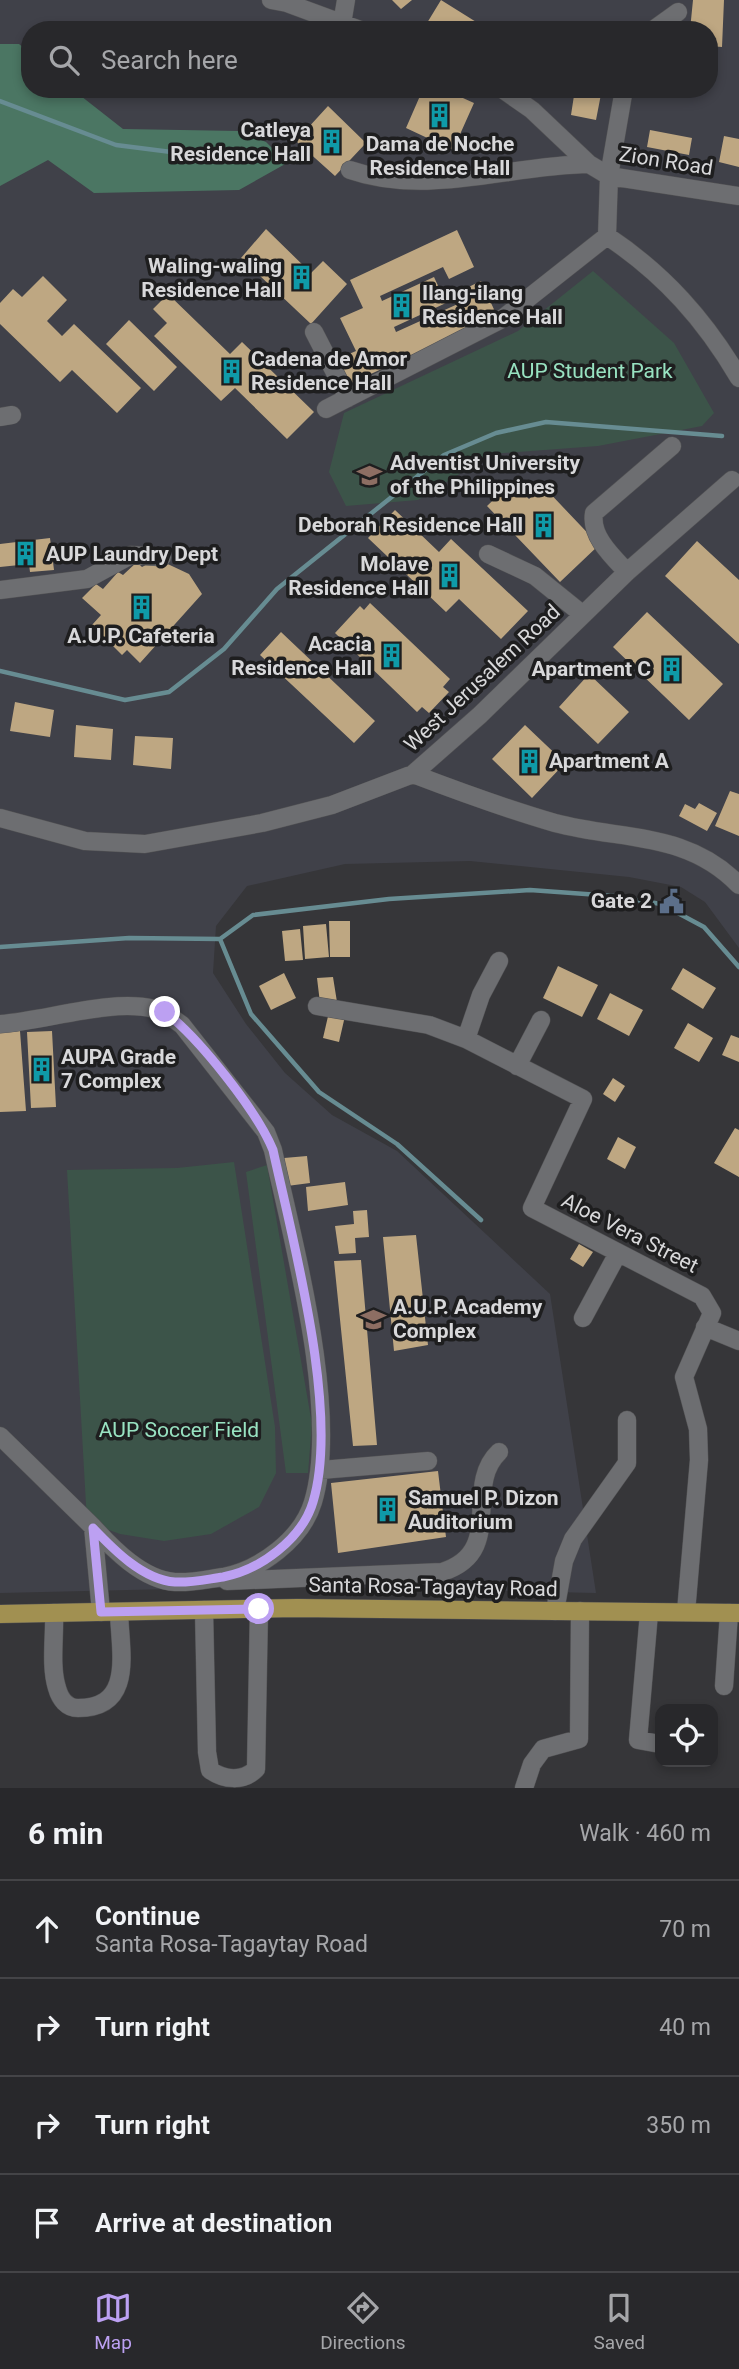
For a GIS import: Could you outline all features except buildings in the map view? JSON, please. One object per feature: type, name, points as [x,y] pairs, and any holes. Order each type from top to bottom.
[{"type":"main road","name":"Santa Rosa-Tagaytay Road","points":[[0,1614],[259,1609],[734,1613]]},
{"type":"street","points":[[271,0],[333,21]]},
{"type":"street","points":[[342,21],[346,0]]},
{"type":"street","points":[[666,21],[678,12]]},
{"type":"street","name":"Zion Road","points":[[515,98],[532,110],[589,164],[609,176],[739,196]]},
{"type":"street","points":[[326,409],[502,319],[607,236],[609,176],[622,98]]},
{"type":"street","points":[[350,170],[392,181],[420,182],[559,164],[589,164]]},
{"type":"street","points":[[607,236],[662,277],[693,310],[739,378]]},
{"type":"street","points":[[314,332],[348,398]]},
{"type":"street","points":[[627,572],[612,557],[596,533],[592,524],[594,513],[671,446]]},
{"type":"street","name":"West Jerusalem Road","points":[[0,818],[85,841],[145,845],[262,823],[332,805],[413,774],[480,715],[627,572],[712,498],[737,483]]},
{"type":"street","points":[[488,554],[535,576],[582,614]]},
{"type":"street","points":[[0,590],[87,579],[131,555],[162,557]]},
{"type":"street","points":[[413,774],[493,804],[558,823],[671,844],[698,853],[720,865],[739,885]]},
{"type":"street","points":[[466,1039],[481,995],[499,961]]},
{"type":"street","points":[[0,1024],[35,1022],[125,1006],[165,1012],[182,1025],[248,1106],[266,1132],[273,1150],[305,1295],[320,1405],[321,1469],[313,1504],[282,1548],[258,1565],[229,1576],[174,1582]]},
{"type":"street","name":"Aloe Vera Street","points":[[317,1006],[417,1022],[466,1039],[583,1099],[533,1208],[702,1296],[712,1312],[684,1377],[698,1429],[699,1460],[686,1612]]},
{"type":"street","points":[[517,1066],[541,1020]]},
{"type":"street","points":[[583,1318],[618,1253]]},
{"type":"street","points":[[705,1327],[739,1341]]},
{"type":"street","points":[[555,1611],[564,1561],[573,1539],[627,1464],[627,1420]]},
{"type":"street","points":[[0,1436],[119,1555],[146,1571],[174,1582],[442,1573],[458,1567],[469,1558],[476,1543],[483,1514],[484,1475],[490,1460],[499,1452]]},
{"type":"street","points":[[321,1469],[428,1461]]},
{"type":"street","points":[[54,1613],[59,1693],[62,1700],[72,1708],[93,1708],[108,1701],[122,1677],[93,1528]]},
{"type":"street","points":[[204,1610],[207,1752],[210,1770],[221,1778],[249,1776],[256,1769],[259,1609]]},
{"type":"street","points":[[524,1788],[531,1764],[543,1749],[579,1739],[580,1611]]},
{"type":"street","points":[[724,1686],[734,1613]]},
{"type":"street","points":[[649,1614],[638,1740],[655,1743]]},
{"type":"shaded area","name":"Adventist University of the Philippines","points":[[0,0],[739,0],[739,948],[705,902],[681,887],[629,877],[470,861],[345,864],[247,886],[216,926],[213,973],[246,1024],[285,1073],[332,1115],[397,1151],[550,1294],[596,1593],[296,1586],[0,1593]]},
{"type":"green space","points":[[0,44],[21,46],[21,98],[83,98],[123,129],[239,131],[266,142],[287,163],[239,190],[94,193],[48,160],[0,186]]},
{"type":"green space","name":"AUP Student Park","points":[[593,271],[674,343],[714,413],[702,426],[598,446],[491,454],[418,500],[346,506],[329,472],[344,413],[518,331]]},
{"type":"green space","name":"AUP Soccer Field","points":[[234,1162],[275,1427],[276,1473],[259,1507],[211,1534],[164,1541],[120,1534],[87,1522],[67,1170],[177,1168]]},
{"type":"green space","points":[[267,1165],[312,1424],[308,1473],[286,1473],[246,1172]]},
{"type":"waterway","points":[[0,101],[116,145],[179,153],[257,154]]},
{"type":"waterway","points":[[0,671],[125,700],[169,692],[224,649],[277,589],[444,455],[496,433],[546,422],[722,436]]},
{"type":"waterway","points":[[0,947],[129,938],[220,939],[253,915],[389,899],[530,890],[613,896],[661,904],[704,927],[739,967]]},
{"type":"waterway","points":[[220,939],[251,1014],[319,1092],[397,1144],[481,1220]]},
{"type":"place","name":"Dama de Noche Residence Hall","points":[[440,115]]},
{"type":"place","name":"Catleya Residence Hall","points":[[331,142]]},
{"type":"place","name":"Waling-waling Residence Hall","points":[[302,278]]},
{"type":"place","name":"Ilang-ilang Residence Hall","points":[[402,305]]},
{"type":"place","name":"Cadena de Amor Residence Hall","points":[[231,371]]},
{"type":"place","name":"Adventist University of the Philippines","points":[[370,475]]},
{"type":"place","name":"Deborah Residence Hall","points":[[543,525]]},
{"type":"place","name":"AUP Laundry Dept","points":[[26,554]]},
{"type":"place","name":"Molave Residence Hall","points":[[449,576]]},
{"type":"place","name":"A.U.P. Cafeteria","points":[[141,607]]},
{"type":"place","name":"Acacia Residence Hall","points":[[392,656]]},
{"type":"place","name":"Apartment C","points":[[671,669]]},
{"type":"place","name":"Apartment A","points":[[529,761]]},
{"type":"place","name":"Gate 2","points":[[672,901]]},
{"type":"place","name":"AUPA Grade 7 Complex","points":[[41,1069]]},
{"type":"place","name":"A.U.P. Academy Complex","points":[[373,1319]]},
{"type":"place","name":"Samuel P. Dizon Auditorium","points":[[388,1510]]},
{"type":"route","points":[[165,1012],[182,1025],[248,1106],[266,1132],[273,1150],[305,1295],[320,1405],[321,1469],[313,1504],[282,1548],[258,1565],[229,1576],[174,1582],[146,1571],[119,1555],[93,1528],[101,1612],[259,1609]]}]
